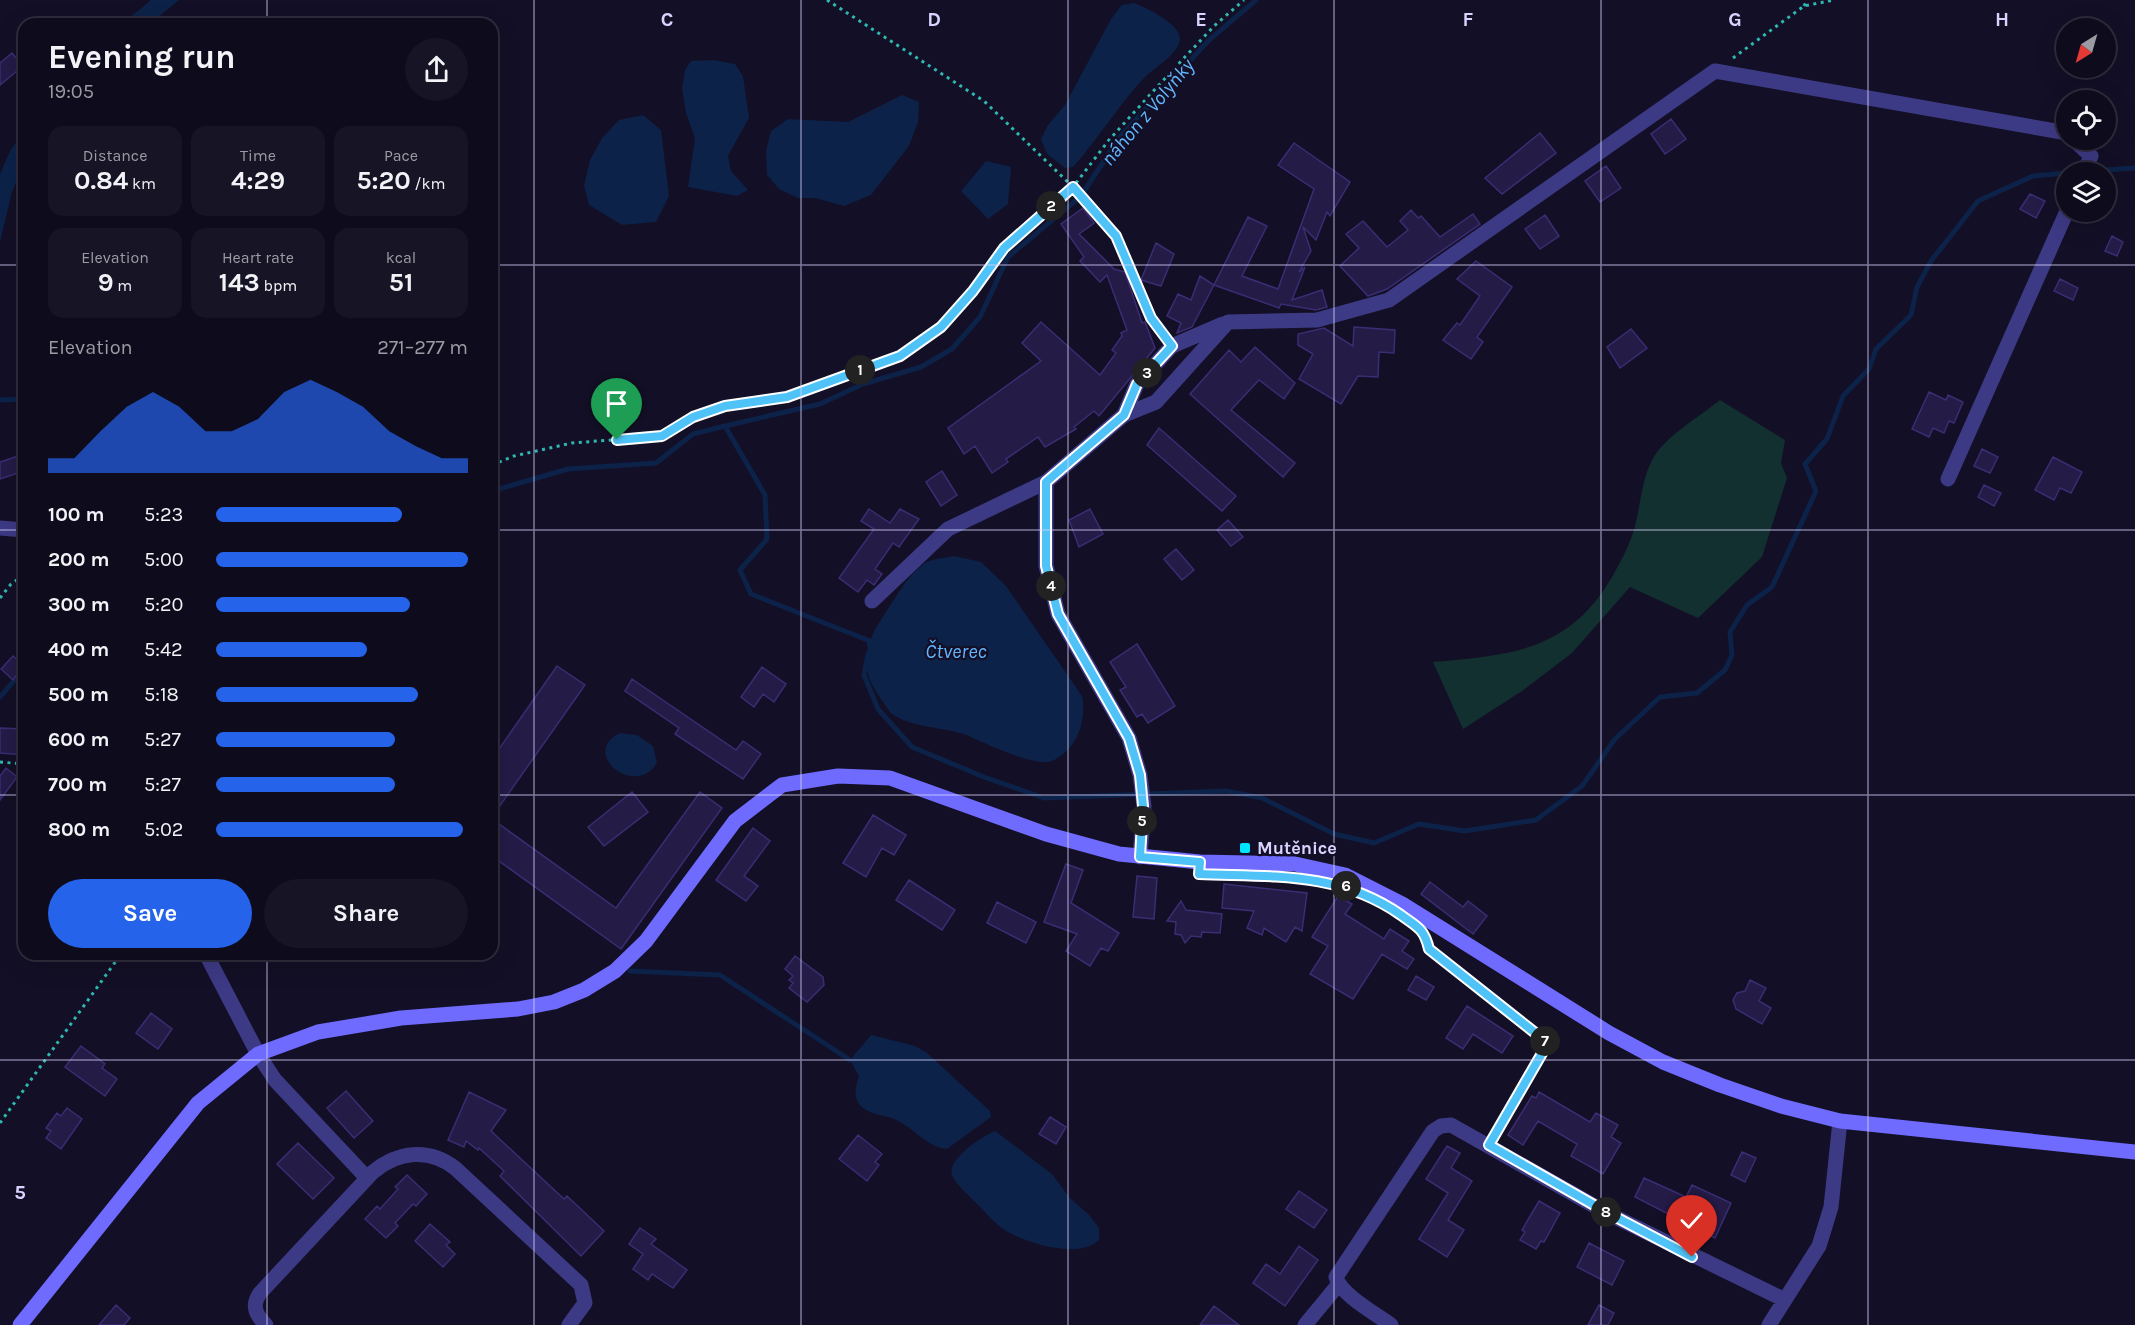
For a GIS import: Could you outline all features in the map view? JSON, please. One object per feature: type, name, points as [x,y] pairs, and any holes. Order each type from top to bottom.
[{"type":"street","points":[[1124,415],[1137,384],[1172,346],[1228,322],[1317,320],[1389,300],[1715,71],[2056,131]]},
{"type":"street","points":[[2085,150],[2091,156],[2088,162]]},
{"type":"street","points":[[1948,479],[2062,222]]},
{"type":"street","points":[[872,601],[948,529],[1046,482],[1124,415],[1156,402],[1228,322]]},
{"type":"street","points":[[1046,482],[1046,566],[1058,614],[1129,738],[1141,783],[1143,806],[1140,857]]},
{"type":"street","points":[[0,528],[18,530]]},
{"type":"street","points":[[20,1325],[198,1103],[258,1054],[318,1032],[401,1018],[518,1009],[554,1002],[584,990],[615,971],[646,941],[735,821],[782,785],[838,776],[890,778],[1083,846],[1140,857],[1295,864],[1344,875],[1404,905],[1609,1034],[1663,1062],[1781,1106],[1840,1121],[2135,1152]]},
{"type":"street","points":[[209,960],[258,1054],[275,1080],[367,1178]]},
{"type":"street","points":[[1769,1325],[1819,1246],[1828,1217],[1840,1121]]},
{"type":"street","points":[[1391,1325],[1338,1285],[1336,1277],[1433,1131],[1441,1126],[1451,1125],[1608,1213],[1785,1300]]},
{"type":"street","points":[[266,1325],[258,1317],[255,1308],[260,1293],[367,1178],[382,1164],[404,1155],[428,1155],[447,1162],[581,1285],[585,1303],[569,1325]]},
{"type":"street","points":[[1305,1325],[1338,1285]]},
{"type":"path","points":[[827,0],[984,101],[1073,187],[1116,236],[1151,318],[1172,346]]},
{"type":"path","points":[[498,463],[514,456],[572,443],[662,436],[693,417],[725,406],[787,397],[900,356],[941,327],[973,291],[1004,248],[1073,187],[1109,140],[1157,87],[1214,26],[1244,0]]},
{"type":"path","points":[[1804,6],[1807,0]]},
{"type":"path","points":[[1715,71],[1804,6],[1834,0]]},
{"type":"path","points":[[0,598],[18,581]]},
{"type":"path","points":[[0,762],[18,764]]},
{"type":"path","points":[[1425,932],[1429,949],[1548,1043],[1489,1145]]},
{"type":"path","points":[[0,1123],[117,960]]},
{"type":"green space","points":[[1720,400],[1785,440],[1781,463],[1787,478],[1762,557],[1698,618],[1630,587],[1572,653],[1522,691],[1463,729],[1433,662],[1513,652],[1557,635],[1577,621],[1595,602],[1626,551],[1634,529],[1647,472],[1656,454],[1675,434]]},
{"type":"water","points":[[151,0],[179,0],[157,18],[129,18]]},
{"type":"water","points":[[1134,3],[1169,22],[1179,33],[1179,44],[1136,87],[1073,167],[1065,168],[1047,154],[1041,139],[1048,125],[1065,105],[1111,19],[1122,5]]},
{"type":"water","points":[[713,60],[735,64],[743,76],[749,118],[728,156],[731,171],[748,190],[737,196],[688,187],[695,138],[686,113],[682,89],[685,70],[691,61]]},
{"type":"water","points":[[902,95],[919,102],[918,122],[909,146],[871,195],[844,206],[815,198],[798,198],[779,189],[767,175],[766,151],[771,131],[788,119],[848,122]]},
{"type":"water","points":[[643,115],[661,130],[669,196],[656,222],[622,225],[589,205],[584,186],[590,160],[602,138],[619,120]]},
{"type":"water","points":[[18,140],[18,178],[12,192],[0,242],[0,174]]},
{"type":"water","points":[[986,161],[1011,167],[1008,204],[988,219],[961,191]]},
{"type":"water","name":"Čtverec","points":[[954,556],[981,562],[1006,586],[1082,696],[1083,715],[1074,742],[1068,750],[1052,761],[1022,758],[966,735],[903,720],[891,713],[874,688],[869,677],[866,657],[877,626],[903,586],[920,566],[930,561]]},
{"type":"water","points":[[620,733],[637,735],[653,746],[657,763],[647,773],[636,776],[625,775],[608,761],[605,751],[609,742]]},
{"type":"water","points":[[871,1035],[915,1046],[926,1052],[990,1111],[991,1117],[947,1149],[928,1142],[898,1121],[863,1108],[857,1101],[856,1094],[859,1076],[850,1060]]},
{"type":"water","points":[[995,1131],[1052,1174],[1069,1197],[1089,1215],[1099,1228],[1099,1240],[1079,1249],[1037,1244],[1003,1229],[961,1188],[952,1175],[955,1162],[974,1143]]},
{"type":"building","points":[[12,53],[18,60],[18,70],[0,85],[0,63]]},
{"type":"building","points":[[1671,119],[1686,139],[1665,154],[1651,134]]},
{"type":"building","points":[[1540,133],[1556,153],[1502,194],[1485,178]]},
{"type":"building","points":[[1294,143],[1350,182],[1330,216],[1327,212],[1316,240],[1303,227],[1311,251],[1299,272],[1305,267],[1292,300],[1322,290],[1327,307],[1316,310],[1281,304],[1279,308],[1214,285],[1248,217],[1267,226],[1242,276],[1278,289],[1314,189],[1278,165]]},
{"type":"building","points":[[1606,166],[1621,188],[1600,202],[1585,181]]},
{"type":"building","points":[[2030,194],[2045,201],[2036,218],[2020,209]]},
{"type":"building","points":[[1083,208],[1094,223],[1079,234],[1114,269],[1125,272],[1142,323],[1145,322],[1155,348],[1099,416],[1094,411],[1074,427],[1076,429],[1045,447],[1038,437],[1006,459],[1008,462],[992,473],[975,446],[964,454],[948,428],[1041,361],[1022,343],[1041,322],[1100,375],[1116,353],[1112,350],[1122,336],[1121,333],[1127,330],[1107,275],[1100,282],[1080,261],[1084,257],[1061,224]]},
{"type":"building","points":[[1411,210],[1418,218],[1421,216],[1440,237],[1473,214],[1480,224],[1387,289],[1368,296],[1340,266],[1359,248],[1346,234],[1363,221],[1387,247],[1408,230],[1400,221]]},
{"type":"building","points":[[1545,215],[1559,236],[1540,249],[1525,229]]},
{"type":"building","points":[[2112,236],[2123,242],[2117,256],[2105,251]]},
{"type":"building","points":[[1156,243],[1174,254],[1161,286],[1141,280]]},
{"type":"building","points":[[1476,261],[1512,287],[1477,337],[1483,342],[1471,359],[1443,340],[1457,323],[1460,325],[1480,296],[1457,279]]},
{"type":"building","points":[[1200,276],[1214,285],[1192,327],[1177,333],[1181,323],[1167,316],[1178,294],[1191,300]]},
{"type":"building","points":[[2060,279],[2078,288],[2073,300],[2054,291]]},
{"type":"building","points":[[1354,327],[1395,330],[1394,353],[1379,352],[1378,377],[1358,376],[1341,404],[1299,379],[1313,354],[1298,345],[1298,334],[1324,328],[1353,346]]},
{"type":"building","points":[[1631,329],[1647,348],[1620,368],[1607,347]]},
{"type":"building","points":[[1255,347],[1295,383],[1284,399],[1259,380],[1231,410],[1295,463],[1283,477],[1190,394],[1229,350],[1241,362]]},
{"type":"building","points":[[1929,392],[1946,400],[1948,395],[1963,402],[1954,423],[1949,421],[1944,433],[1933,428],[1929,437],[1912,429]]},
{"type":"building","points":[[1159,428],[1236,496],[1222,511],[1147,445]]},
{"type":"building","points":[[1982,449],[1998,457],[1990,473],[1974,466]]},
{"type":"building","points":[[18,456],[18,473],[0,479],[0,462]]},
{"type":"building","points":[[2053,457],[2082,472],[2071,493],[2060,488],[2054,500],[2035,490]]},
{"type":"building","points":[[942,471],[957,495],[941,506],[926,482]]},
{"type":"building","points":[[1984,485],[2001,493],[1994,506],[1978,497]]},
{"type":"building","points":[[869,509],[890,523],[900,509],[919,519],[899,547],[893,543],[875,569],[882,574],[874,585],[867,580],[858,592],[839,578],[874,529],[861,521]]},
{"type":"building","points":[[1090,509],[1103,534],[1079,547],[1069,520]]},
{"type":"building","points":[[1228,520],[1243,537],[1231,546],[1217,530]]},
{"type":"building","points":[[1176,549],[1194,570],[1182,580],[1164,559]]},
{"type":"building","points":[[1137,644],[1175,706],[1148,723],[1142,714],[1137,717],[1120,690],[1126,687],[1110,662]]},
{"type":"building","points":[[13,656],[18,660],[18,673],[13,680],[1,669]]},
{"type":"building","points":[[557,666],[585,685],[498,808],[498,750]]},
{"type":"building","points":[[762,667],[786,684],[774,702],[763,694],[754,707],[741,697]]},
{"type":"building","points":[[632,679],[736,750],[743,741],[761,754],[743,779],[675,734],[679,728],[625,691]]},
{"type":"building","points":[[0,728],[18,729],[18,754],[0,753]]},
{"type":"building","points":[[6,768],[17,777],[0,800],[0,776]]},
{"type":"building","points":[[632,792],[648,812],[604,846],[588,827]]},
{"type":"building","points":[[700,792],[722,808],[621,949],[498,860],[498,823],[616,908]]},
{"type":"building","points":[[873,815],[906,835],[894,855],[882,848],[866,877],[843,863]]},
{"type":"building","points":[[753,828],[770,841],[744,876],[758,886],[746,901],[716,880]]},
{"type":"building","points":[[1066,864],[1083,870],[1071,903],[1119,933],[1108,951],[1101,948],[1090,966],[1066,951],[1077,934],[1044,922]]},
{"type":"building","points":[[1137,876],[1157,878],[1154,919],[1133,917]]},
{"type":"building","points":[[909,880],[955,910],[942,930],[896,900]]},
{"type":"building","points":[[1430,882],[1463,907],[1468,901],[1487,916],[1473,934],[1421,894]]},
{"type":"building","points":[[1224,884],[1307,893],[1302,931],[1295,927],[1286,942],[1264,928],[1262,935],[1247,928],[1254,911],[1222,908]]},
{"type":"building","points":[[1338,896],[1352,904],[1345,914],[1384,939],[1390,929],[1409,941],[1402,951],[1414,959],[1407,969],[1382,954],[1353,999],[1310,974],[1328,946],[1312,937]]},
{"type":"building","points":[[1181,901],[1186,910],[1222,914],[1220,933],[1202,932],[1201,937],[1191,936],[1185,943],[1181,935],[1175,934],[1176,922],[1167,921]]},
{"type":"building","points":[[997,902],[1036,922],[1026,943],[987,923]]},
{"type":"building","points":[[795,956],[823,977],[824,985],[807,1002],[789,988],[793,983],[789,980],[793,976],[785,969]]},
{"type":"building","points":[[1416,976],[1434,987],[1426,1000],[1408,990]]},
{"type":"building","points":[[1750,980],[1766,988],[1759,1001],[1771,1008],[1762,1024],[1736,1009],[1733,1000],[1737,993],[1745,991]]},
{"type":"building","points":[[1467,1006],[1513,1036],[1502,1053],[1473,1034],[1463,1049],[1446,1038]]},
{"type":"building","points":[[151,1013],[172,1029],[158,1049],[136,1033]]},
{"type":"building","points":[[81,1046],[105,1064],[102,1068],[117,1079],[105,1096],[65,1067]]},
{"type":"building","points":[[346,1091],[373,1121],[354,1138],[327,1108]]},
{"type":"building","points":[[469,1092],[506,1110],[491,1131],[564,1199],[567,1196],[604,1231],[581,1256],[500,1176],[504,1171],[479,1148],[478,1150],[466,1141],[464,1147],[448,1140]]},
{"type":"building","points":[[1539,1092],[1590,1122],[1596,1113],[1618,1125],[1611,1137],[1621,1143],[1603,1174],[1571,1156],[1577,1144],[1538,1121],[1523,1145],[1508,1135],[1532,1096],[1536,1098]]},
{"type":"building","points":[[67,1108],[82,1119],[61,1149],[46,1138],[51,1131],[46,1128],[57,1113],[61,1116]]},
{"type":"building","points":[[1050,1117],[1066,1127],[1056,1144],[1039,1134]]},
{"type":"building","points":[[858,1135],[882,1154],[875,1162],[879,1165],[867,1181],[839,1159]]},
{"type":"building","points":[[298,1143],[334,1178],[313,1199],[277,1164]]},
{"type":"building","points":[[1447,1146],[1460,1153],[1451,1168],[1472,1181],[1448,1220],[1464,1230],[1447,1257],[1419,1239],[1448,1193],[1426,1179]]},
{"type":"building","points":[[1742,1152],[1756,1158],[1745,1182],[1731,1175]]},
{"type":"building","points":[[407,1175],[427,1194],[416,1206],[413,1204],[395,1223],[398,1226],[386,1238],[365,1219],[377,1206],[380,1209],[398,1189],[395,1187]]},
{"type":"building","points":[[1644,1178],[1686,1197],[1692,1185],[1731,1203],[1715,1238],[1635,1197]]},
{"type":"building","points":[[1299,1191],[1327,1210],[1314,1228],[1286,1209]]},
{"type":"building","points":[[1539,1201],[1560,1213],[1544,1242],[1541,1241],[1536,1249],[1520,1240],[1525,1232],[1522,1230]]},
{"type":"building","points":[[430,1224],[450,1242],[446,1245],[455,1254],[443,1267],[415,1241]]},
{"type":"building","points":[[640,1228],[656,1239],[651,1244],[687,1270],[673,1288],[652,1274],[648,1280],[633,1269],[643,1254],[629,1244]]},
{"type":"building","points":[[1589,1243],[1624,1261],[1612,1285],[1577,1267]]},
{"type":"building","points":[[1299,1246],[1318,1260],[1285,1306],[1253,1283],[1266,1264],[1280,1274]]},
{"type":"building","points":[[116,1305],[130,1318],[124,1325],[99,1325]]},
{"type":"building","points":[[1599,1305],[1614,1313],[1608,1325],[1588,1325]]},
{"type":"building","points":[[1214,1306],[1239,1325],[1200,1325]]},
{"type":"waterway","name":"náhon z Volyňky","points":[[725,426],[820,404],[863,384],[921,367],[952,349],[980,317],[1008,257],[1080,197],[1120,137],[1208,41],[1256,0]]},
{"type":"waterway","points":[[2116,169],[2135,168]]},
{"type":"waterway","points":[[868,654],[864,675],[878,709],[912,747],[984,777],[1044,798],[1226,791],[1262,798],[1334,834],[1374,843],[1419,824],[1465,831],[1536,820],[1582,786],[1615,739],[1660,697],[1697,693],[1725,670],[1732,655],[1730,632],[1747,605],[1772,587],[1816,491],[1805,464],[1827,439],[1843,396],[1869,369],[1876,349],[1911,315],[1917,287],[1931,261],[1978,201],[2033,176],[2056,174]]},
{"type":"waterway","points":[[0,400],[18,399]]},
{"type":"waterway","points":[[498,489],[568,469],[656,463],[693,434],[725,426],[765,495],[767,539],[740,570],[751,594],[870,641],[869,645]]},
{"type":"waterway","points":[[0,697],[18,676]]},
{"type":"waterway","points":[[630,971],[720,975],[850,1060]]},
{"type":"place","name":"Mutěnice","points":[[1245,848]]},
{"type":"route","points":[[617,440],[662,436],[693,417],[725,406],[787,397],[900,356],[941,327],[973,291],[1004,248],[1073,187],[1116,236],[1151,318],[1172,346],[1137,384],[1124,415],[1046,482],[1046,566],[1058,614],[1129,738],[1140,775],[1143,806],[1140,857],[1200,862],[1199,874],[1308,879],[1351,887],[1387,905],[1425,932],[1429,949],[1548,1043],[1489,1145],[1608,1213],[1692,1257]]}]
